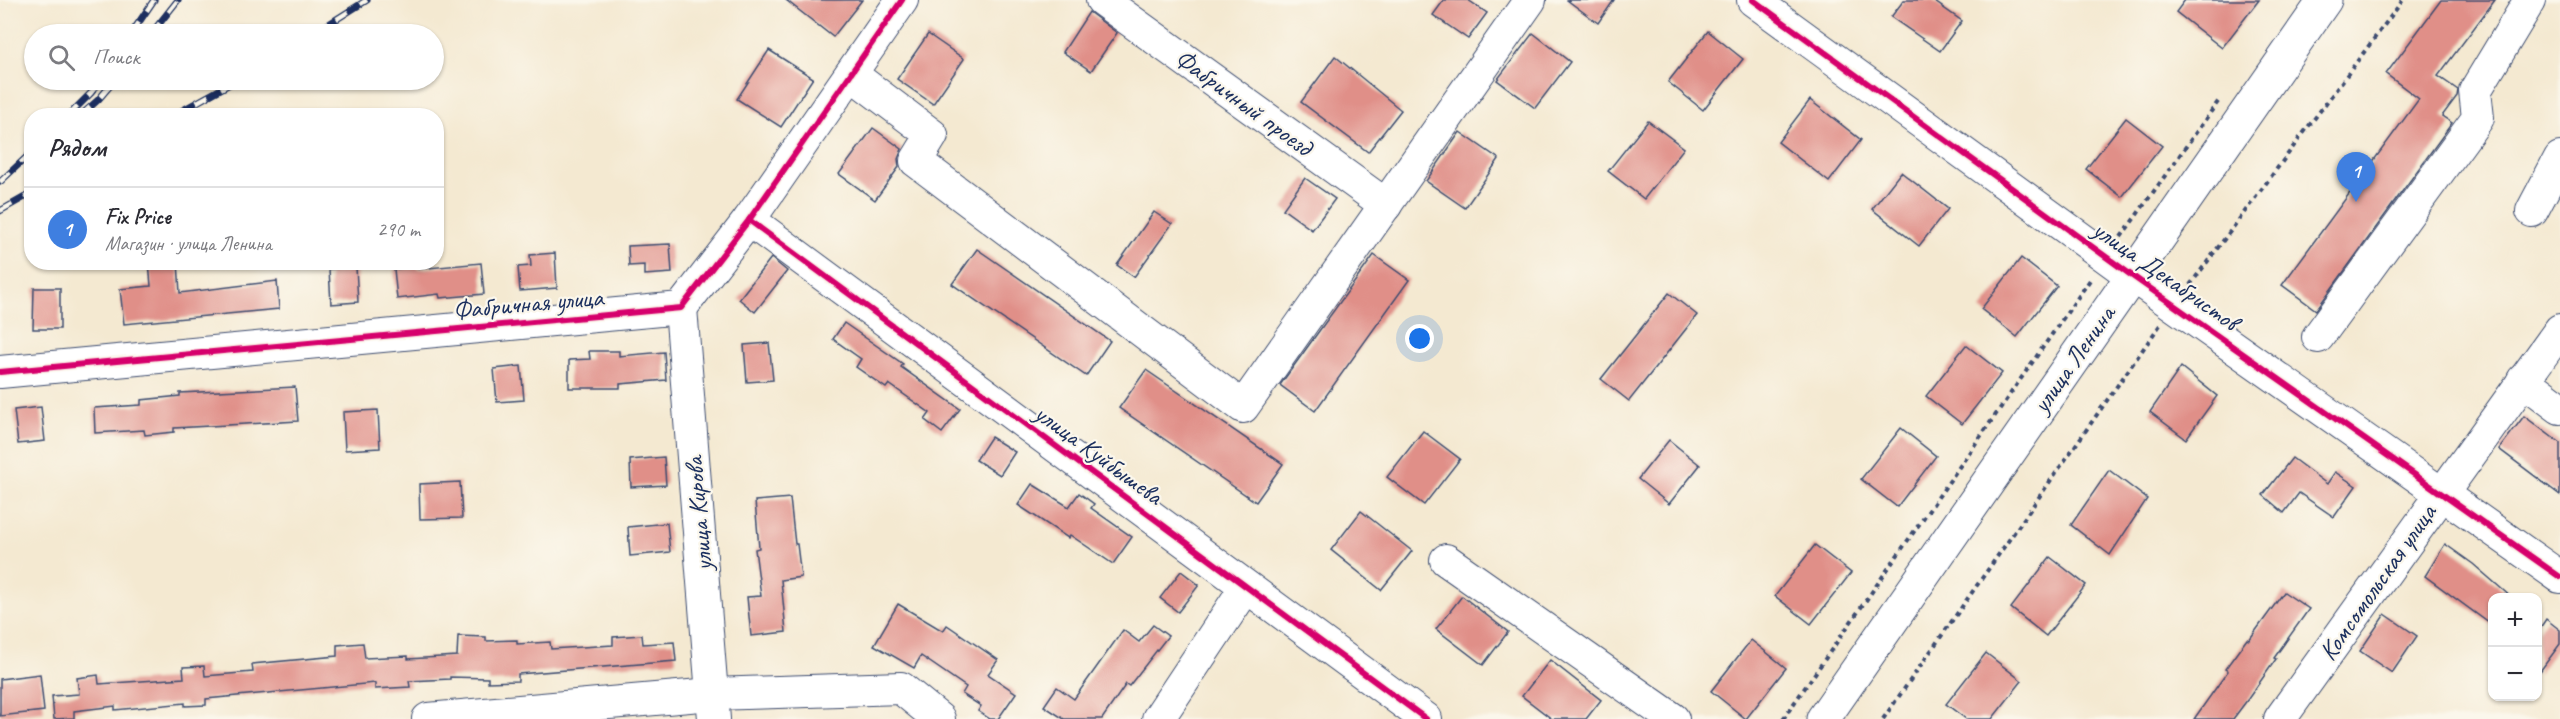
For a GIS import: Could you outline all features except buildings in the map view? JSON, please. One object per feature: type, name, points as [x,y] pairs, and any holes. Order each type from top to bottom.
[{"type":"main road","name":"улица Ленина","points":[[1823,719],[2119,266],[2325,0]]},
{"type":"street","points":[[681,308],[749,220],[902,0]]},
{"type":"street","name":"Фабричный проезд","points":[[1102,0],[1386,205]]},
{"type":"street","points":[[851,74],[932,135],[916,160],[1243,407],[1530,0]]},
{"type":"street","name":"улица Декабристов","points":[[1753,0],[2119,266],[2560,577]]},
{"type":"street","points":[[2318,337],[2478,118],[2475,91],[2530,0]]},
{"type":"street","points":[[2532,211],[2560,158]]},
{"type":"street","name":"улица Куйбышева","points":[[749,220],[1426,719]]},
{"type":"street","name":"Фабричная улица","points":[[0,372],[681,308]]},
{"type":"street","name":"улица Кирова","points":[[681,308],[713,706]]},
{"type":"street","name":"Комсомольская улица","points":[[2280,719],[2441,492],[2560,330]]},
{"type":"street","points":[[2523,380],[2560,408]]},
{"type":"street","points":[[1446,560],[1673,719]]},
{"type":"street","points":[[1158,719],[1246,587]]},
{"type":"street","points":[[428,719],[713,706],[901,688],[939,719]]},
{"type":"path","points":[[1883,719],[2174,305],[2403,0]]},
{"type":"path","points":[[1783,719],[2119,266],[2223,95]]},
{"type":"railway","points":[[138,24],[154,0]]},
{"type":"railway","points":[[159,24],[178,0]]},
{"type":"railway","points":[[329,24],[367,0]]},
{"type":"railway","points":[[76,108],[93,90]]},
{"type":"railway","points":[[89,108],[106,90]]},
{"type":"railway","points":[[186,108],[219,90]]},
{"type":"railway","points":[[0,182],[24,160]]},
{"type":"railway","points":[[0,211],[24,198]]},
{"type":"cycle path","points":[[0,372],[681,308],[749,220],[902,0]]},
{"type":"cycle path","points":[[1753,0],[2131,275],[2560,577]]},
{"type":"cycle path","points":[[749,220],[1426,719]]},
{"type":"place","name":"Fix Price","points":[[2356,202]]}]
